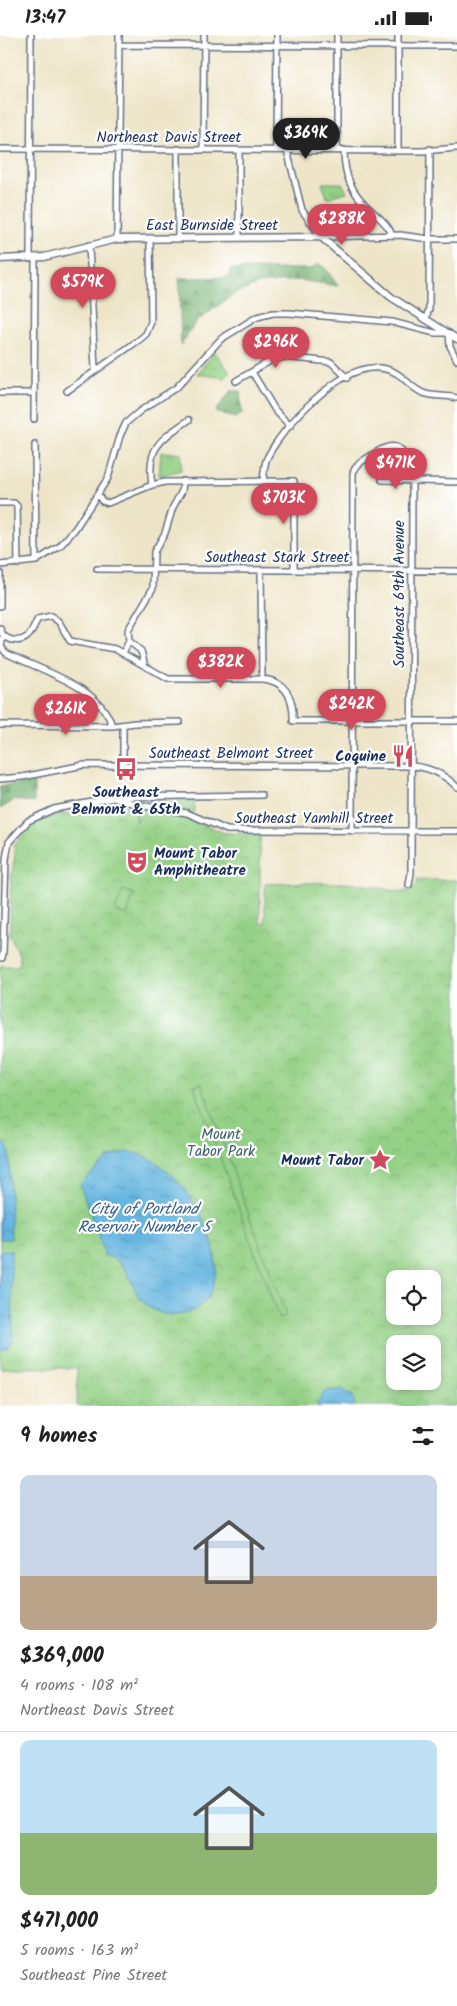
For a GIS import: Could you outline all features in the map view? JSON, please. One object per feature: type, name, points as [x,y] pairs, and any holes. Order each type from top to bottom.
[{"type":"main road","name":"East Burnside Street","points":[[0,259],[32,259],[117,239],[321,237]]},
{"type":"main road","points":[[321,237],[391,297],[457,339]]},
{"type":"street","points":[[31,35],[30,149],[34,419]]},
{"type":"street","points":[[117,239],[119,35]]},
{"type":"street","points":[[202,150],[204,35]]},
{"type":"street","points":[[276,150],[277,35]]},
{"type":"street","points":[[337,35],[337,150]]},
{"type":"street","points":[[398,35],[398,151]]},
{"type":"street","points":[[119,45],[457,46]]},
{"type":"street","name":"Northeast Davis Street","points":[[0,149],[398,151],[457,148]]},
{"type":"street","points":[[178,149],[178,238]]},
{"type":"street","points":[[426,318],[429,309],[430,149]]},
{"type":"street","points":[[239,150],[239,238]]},
{"type":"street","points":[[286,150],[302,210],[321,237]]},
{"type":"street","points":[[344,151],[345,170],[351,188],[363,204],[386,224],[392,235]]},
{"type":"street","name":"East Burnside Street","points":[[321,237],[392,235],[429,239],[457,239]]},
{"type":"street","points":[[67,391],[95,369],[143,337],[150,326],[150,239]]},
{"type":"street","points":[[89,245],[95,369]]},
{"type":"street","points":[[0,565],[18,565],[36,561],[55,550],[66,540],[98,495],[111,471],[122,430],[129,420],[177,387],[221,339],[257,317],[273,313],[289,313],[392,322],[435,333],[449,333],[450,346],[457,360]]},
{"type":"street","points":[[236,381],[270,361],[291,357],[331,362],[346,378]]},
{"type":"street","points":[[263,481],[267,458],[290,426],[310,404],[346,378],[366,369],[380,368],[402,376],[423,393],[457,398]]},
{"type":"street","points":[[252,372],[275,410],[290,426]]},
{"type":"street","points":[[0,393],[34,393]]},
{"type":"street","points":[[152,485],[153,461],[157,443],[189,420]]},
{"type":"street","points":[[35,445],[36,561]]},
{"type":"street","name":"Southeast 69th Avenue","points":[[352,570],[352,481],[354,471],[358,464],[389,446],[400,449],[405,455],[412,482],[412,873],[409,885]]},
{"type":"street","points":[[382,480],[457,482]]},
{"type":"street","points":[[98,495],[102,501],[111,503],[152,485],[182,481],[294,481],[294,570]]},
{"type":"street","points":[[123,653],[129,641],[128,630],[153,588],[154,552],[165,533],[173,507],[182,491],[182,481]]},
{"type":"street","points":[[0,503],[16,504],[18,565]]},
{"type":"street","name":"Southeast Stark Street","points":[[96,569],[457,571]]},
{"type":"street","points":[[261,569],[262,679]]},
{"type":"street","points":[[352,570],[352,831]]},
{"type":"street","points":[[0,573],[0,606]]},
{"type":"street","points":[[3,636],[12,640],[23,639],[30,635],[38,619],[51,616],[59,622],[64,635],[70,641],[115,649],[168,679],[262,679],[275,681],[286,690],[293,704],[293,721],[457,721]]},
{"type":"street","points":[[0,628],[3,636],[1,647],[6,653],[52,673],[94,697],[112,726]]},
{"type":"street","points":[[129,641],[141,651],[145,666]]},
{"type":"street","points":[[0,725],[112,726],[135,723],[180,722]]},
{"type":"street","points":[[123,725],[123,765]]},
{"type":"street","name":"Southeast Belmont Street","points":[[0,779],[17,778],[77,766],[411,766],[440,773],[457,787]]},
{"type":"street","points":[[114,798],[133,795],[262,795]]},
{"type":"street","name":"Southeast Yamhill Street","points":[[0,959],[2,959],[3,953],[8,846],[14,835],[28,821],[43,812],[114,798],[139,805],[187,813],[225,829],[457,831]]},
{"type":"green space","points":[[322,183],[342,183],[347,192],[327,198]]},
{"type":"green space","points":[[319,264],[325,268],[338,286],[298,280],[259,284],[234,294],[195,323],[181,345],[179,278],[230,277],[230,269],[310,269]]},
{"type":"green space","points":[[215,352],[230,372],[225,378],[197,374]]},
{"type":"green space","points":[[231,391],[240,391],[242,414],[235,418],[215,412]]},
{"type":"green space","points":[[161,452],[181,453],[181,470],[159,476]]},
{"type":"green space","points":[[34,782],[34,803],[15,800],[0,809],[0,786]]},
{"type":"green space","points":[[137,801],[194,801],[194,812]]},
{"type":"green space","name":"Mount Tabor Park","points":[[120,804],[135,808],[136,822],[137,808],[194,819],[194,823],[201,823],[224,833],[260,834],[260,923],[265,924],[265,884],[343,883],[401,892],[414,887],[417,884],[417,880],[457,880],[457,1406],[77,1406],[77,1368],[0,1368],[0,966],[19,966],[19,955],[10,936],[11,878],[15,855],[14,845],[32,825],[45,818]]},
{"type":"green space","points":[[123,890],[134,894],[127,915],[115,911]]},
{"type":"green space","points":[[201,1083],[286,1316],[279,1319],[194,1086]]},
{"type":"water","points":[[0,1141],[6,1144],[9,1151],[11,1239],[0,1239]]},
{"type":"water","name":"City of Portland Reservoir Number 5","points":[[125,1152],[145,1157],[165,1170],[184,1189],[200,1212],[211,1237],[216,1262],[213,1285],[202,1304],[195,1309],[179,1315],[155,1311],[138,1294],[123,1266],[116,1259],[105,1256],[80,1184],[107,1158]]},
{"type":"water","points":[[11,1250],[13,1339],[8,1347],[0,1350],[0,1251]]},
{"type":"water","points":[[342,1389],[353,1396],[355,1406],[317,1406],[324,1392]]},
{"type":"place","name":"Coquine","points":[[403,756]]},
{"type":"place","name":"Southeast Belmont & 65th","points":[[126,769]]},
{"type":"place","name":"Mount Tabor Amphitheatre","points":[[137,862]]},
{"type":"place","name":"Mount Tabor","points":[[380,1160]]}]
